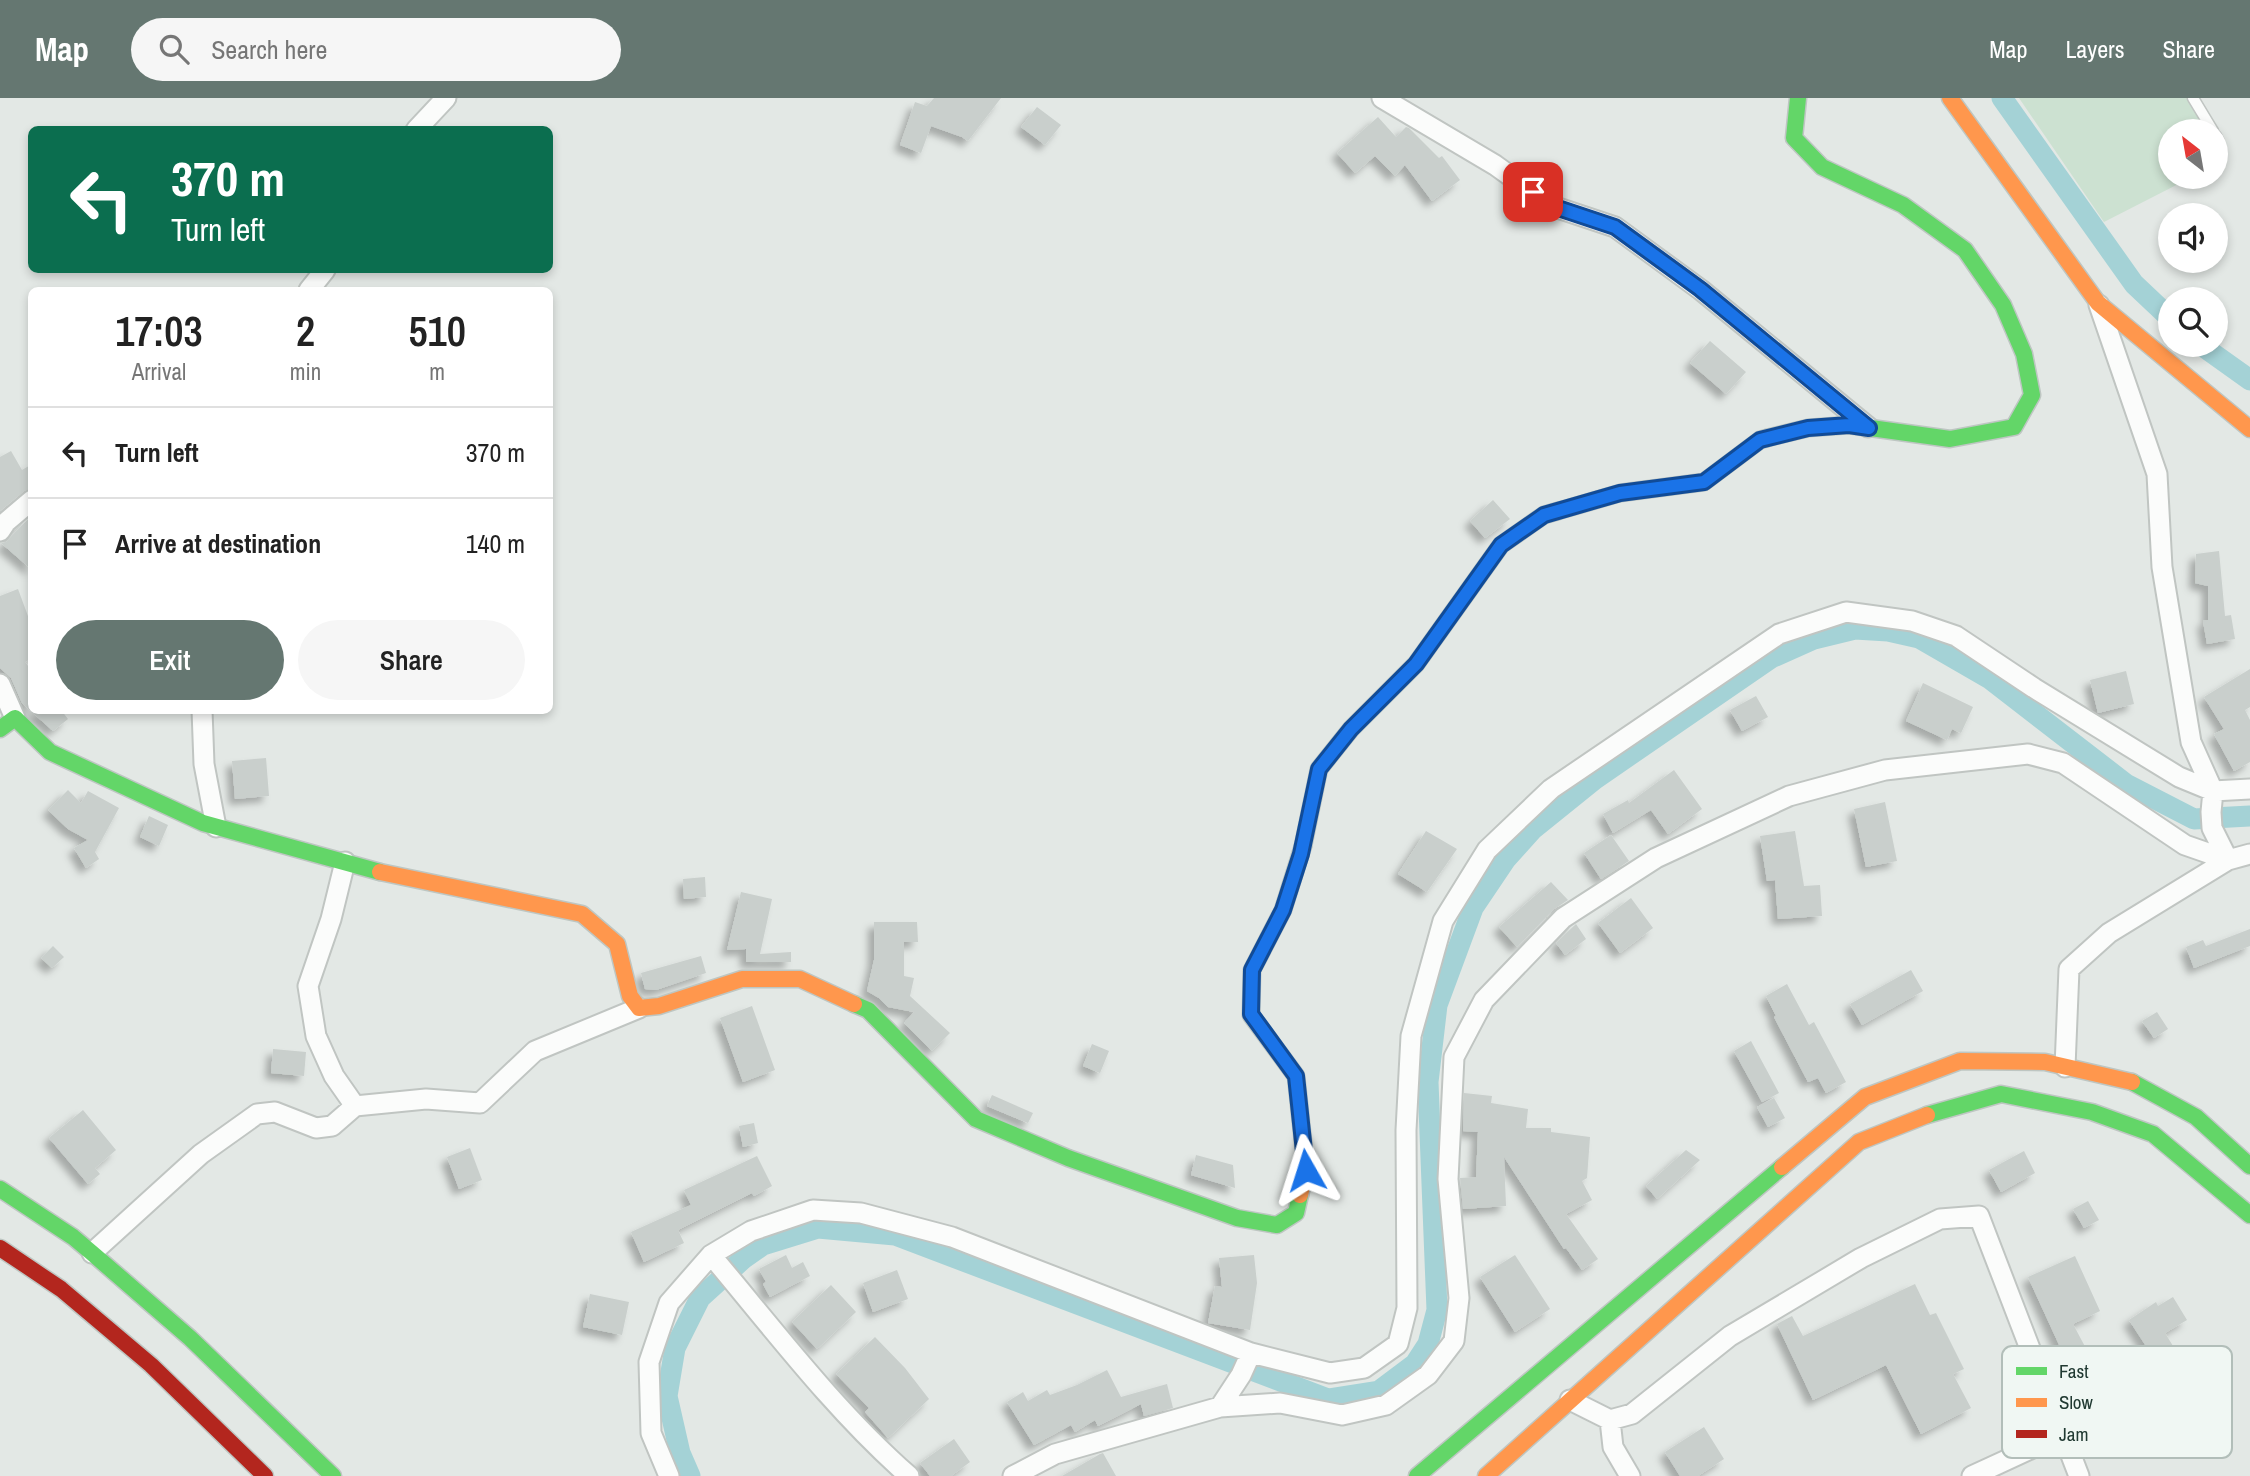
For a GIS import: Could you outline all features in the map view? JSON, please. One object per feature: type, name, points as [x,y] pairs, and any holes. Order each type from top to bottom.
[{"type":"street","points":[[420,126],[446,98]]},
{"type":"street","points":[[1382,98],[1494,165],[1552,206],[1615,227],[1700,289],[1869,428]]},
{"type":"street","points":[[92,1253],[201,1154],[257,1114],[275,1112],[316,1128],[332,1126],[355,1106],[426,1099],[480,1103],[535,1051],[639,1008],[659,1006],[742,979],[800,979],[868,1010],[976,1119],[1068,1158],[1224,1214],[1277,1225],[1296,1213],[1306,1170],[1296,1076],[1251,1014],[1252,970],[1283,910],[1301,854],[1319,769],[1351,729],[1416,664],[1501,545],[1544,515],[1620,493],[1704,482],[1760,440],[1808,428],[1849,425],[1950,439],[2014,427],[2032,395],[2024,354],[2003,305],[1965,250],[1903,205],[1822,167],[1794,138],[1798,98]]},
{"type":"street","points":[[1950,98],[2098,303],[2250,429]]},
{"type":"street","points":[[311,287],[323,273]]},
{"type":"street","points":[[2098,303],[2157,474],[2162,567],[2191,742],[2213,791],[2211,820],[2228,860]]},
{"type":"street","points":[[0,531],[28,504]]},
{"type":"street","points":[[669,1476],[651,1433],[649,1362],[669,1303],[720,1265],[751,1231],[813,1210],[861,1213],[952,1237],[1247,1363],[1330,1373],[1364,1368],[1398,1344],[1407,1308],[1406,1130],[1411,1036],[1443,921],[1487,850],[1551,789],[1779,634],[1846,612],[1912,621],[1956,636],[2034,688],[2179,777],[2213,791],[2250,789]]},
{"type":"street","points":[[0,684],[7,724],[50,752],[203,823],[392,875],[582,914],[617,944],[630,996],[639,1008]]},
{"type":"street","points":[[202,714],[204,764],[216,827]]},
{"type":"street","points":[[1013,1476],[1055,1454],[1220,1408],[1280,1403],[1342,1415],[1386,1405],[1428,1375],[1454,1341],[1458,1298],[1448,1179],[1454,1057],[1484,1000],[1563,918],[1656,858],[1789,796],[1885,770],[2028,754],[2063,763],[2185,845],[2228,860]]},
{"type":"street","points":[[2065,1067],[2069,969],[2109,933],[2228,860],[2250,854]]},
{"type":"street","points":[[345,862],[331,919],[308,986],[316,1036],[334,1076],[355,1106]]},
{"type":"street","points":[[1417,1476],[1865,1097],[1960,1061],[2045,1062],[2130,1081],[2196,1117],[2250,1166]]},
{"type":"street","points":[[1486,1476],[1859,1142],[1941,1111],[2001,1094],[2092,1112],[2153,1134],[2250,1215]]},
{"type":"street","points":[[0,1189],[73,1237],[92,1253],[190,1338],[333,1476]]},
{"type":"street","points":[[1570,1400],[1610,1420],[1632,1414],[1730,1336],[1861,1258],[1940,1219],[1979,1216],[2029,1346]]},
{"type":"street","points":[[0,1248],[61,1289],[151,1365],[265,1476]]},
{"type":"street","points":[[720,1265],[804,1367],[886,1456],[909,1476]]},
{"type":"street","points":[[1220,1408],[1247,1363]]},
{"type":"street","points":[[1610,1420],[1613,1447],[1630,1476]]},
{"type":"street","points":[[1972,1476],[2011,1458]]},
{"type":"street","points":[[2072,1458],[2079,1476]]},
{"type":"lane","points":[[2193,98],[2206,119]]},
{"type":"green space","points":[[2019,98],[2192,98],[2202,119],[2158,119],[2158,189],[2169,189],[2104,222]]},
{"type":"building","points":[[934,98],[1001,98],[968,141],[931,126],[921,153],[900,145],[915,102],[927,106]]},
{"type":"building","points":[[1037,107],[1061,125],[1045,145],[1021,127]]},
{"type":"building","points":[[1378,117],[1396,137],[1406,127],[1409,128],[1439,158],[1442,156],[1460,180],[1432,201],[1405,165],[1395,176],[1375,156],[1355,173],[1337,153]]},
{"type":"building","points":[[1710,341],[1746,372],[1726,394],[1690,363]]},
{"type":"building","points":[[11,451],[22,470],[28,466],[28,490],[0,511],[0,457]]},
{"type":"building","points":[[1493,500],[1510,519],[1485,538],[1470,521]]},
{"type":"building","points":[[28,519],[28,567],[1,543],[6,542]]},
{"type":"building","points":[[2219,551],[2225,616],[2231,615],[2235,639],[2207,644],[2203,621],[2208,620],[2208,586],[2195,583],[2196,554]]},
{"type":"building","points":[[18,589],[28,616],[28,660],[25,662],[28,666],[28,708],[22,703],[11,678],[0,668],[0,596]]},
{"type":"building","points":[[2250,669],[2250,707],[2245,710],[2250,720],[2250,762],[2234,771],[2214,734],[2224,729],[2204,697]]},
{"type":"building","points":[[2126,671],[2134,704],[2098,713],[2090,680]]},
{"type":"building","points":[[1923,683],[1973,707],[1961,733],[1952,729],[1947,740],[1906,721]]},
{"type":"building","points":[[1756,696],[1768,717],[1742,731],[1730,710]]},
{"type":"building","points":[[34,714],[64,714],[68,719],[53,731]]},
{"type":"building","points":[[266,758],[269,796],[235,799],[232,761]]},
{"type":"building","points":[[1674,770],[1702,809],[1668,834],[1651,810],[1613,833],[1603,814],[1628,800],[1629,803]]},
{"type":"building","points":[[68,790],[81,803],[88,791],[119,808],[95,852],[99,859],[86,868],[74,848],[88,840],[68,829],[48,810]]},
{"type":"building","points":[[1885,802],[1897,861],[1866,867],[1854,809]]},
{"type":"building","points":[[149,816],[168,825],[159,846],[140,837]]},
{"type":"building","points":[[1426,831],[1457,849],[1427,892],[1398,874]]},
{"type":"building","points":[[1795,831],[1804,886],[1820,885],[1822,916],[1778,919],[1775,880],[1767,881],[1760,836]]},
{"type":"building","points":[[1611,835],[1629,861],[1601,879],[1584,853]]},
{"type":"building","points":[[705,877],[706,897],[684,899],[683,879]]},
{"type":"building","points":[[1551,882],[1568,900],[1554,909],[1517,947],[1499,927]]},
{"type":"building","points":[[741,892],[772,899],[760,954],[791,952],[791,962],[746,962],[746,949],[727,950]]},
{"type":"building","points":[[1631,898],[1653,928],[1620,953],[1598,923]]},
{"type":"building","points":[[874,922],[917,922],[918,942],[904,942],[904,976],[914,978],[910,996],[950,1033],[932,1051],[904,1023],[914,1012],[888,1007],[867,991],[874,960]]},
{"type":"building","points":[[1576,924],[1586,939],[1565,955],[1556,943]]},
{"type":"building","points":[[2250,929],[2250,946],[2194,968],[2186,947],[2203,940],[2206,946]]},
{"type":"building","points":[[53,946],[64,957],[52,968],[41,958]]},
{"type":"building","points":[[701,956],[706,973],[656,990],[645,989],[641,973]]},
{"type":"building","points":[[1911,970],[1923,991],[1862,1025],[1850,1004]]},
{"type":"building","points":[[1787,984],[1809,1025],[1814,1022],[1846,1082],[1826,1093],[1818,1078],[1808,1082],[1766,996]]},
{"type":"building","points":[[752,1006],[775,1070],[743,1082],[720,1018]]},
{"type":"building","points":[[2157,1012],[2168,1029],[2154,1038],[2142,1021]]},
{"type":"building","points":[[1751,1041],[1779,1093],[1762,1102],[1734,1051]]},
{"type":"building","points":[[1092,1044],[1109,1051],[1100,1073],[1083,1066]]},
{"type":"building","points":[[273,1049],[306,1052],[304,1076],[271,1073]]},
{"type":"building","points":[[1464,1093],[1492,1096],[1491,1103],[1528,1109],[1526,1128],[1551,1128],[1551,1132],[1590,1137],[1587,1178],[1582,1181],[1592,1200],[1566,1214],[1598,1259],[1582,1270],[1566,1248],[1564,1249],[1504,1157],[1506,1206],[1463,1209],[1460,1178],[1476,1177],[1478,1132],[1463,1131]]},
{"type":"building","points":[[992,1095],[1033,1113],[1028,1123],[987,1106]]},
{"type":"building","points":[[1774,1098],[1785,1118],[1768,1127],[1757,1107]]},
{"type":"building","points":[[83,1110],[116,1150],[95,1168],[100,1174],[88,1184],[49,1138]]},
{"type":"building","points":[[754,1123],[758,1143],[743,1147],[739,1126]]},
{"type":"building","points":[[470,1148],[482,1180],[459,1189],[447,1157]]},
{"type":"building","points":[[1686,1150],[1700,1160],[1657,1199],[1646,1186]]},
{"type":"building","points":[[2024,1151],[2035,1173],[2001,1192],[1989,1170]]},
{"type":"building","points":[[1196,1155],[1233,1165],[1235,1188],[1191,1175]]},
{"type":"building","points":[[757,1156],[772,1186],[754,1196],[752,1193],[678,1230],[684,1243],[644,1262],[631,1232],[691,1205],[684,1190]]},
{"type":"building","points":[[2088,1201],[2099,1220],[2084,1228],[2073,1209]]},
{"type":"building","points":[[786,1255],[792,1268],[803,1262],[810,1276],[770,1297],[759,1269]]},
{"type":"building","points":[[1254,1255],[1257,1283],[1250,1330],[1208,1323],[1215,1286],[1222,1287],[1219,1258]]},
{"type":"building","points":[[1515,1255],[1550,1309],[1515,1332],[1480,1277]]},
{"type":"building","points":[[2075,1256],[2100,1311],[2073,1324],[2085,1346],[2060,1346],[2028,1277]]},
{"type":"building","points":[[897,1270],[908,1299],[873,1312],[863,1283]]},
{"type":"building","points":[[1915,1284],[1930,1315],[1936,1313],[1964,1369],[1953,1374],[1971,1408],[1921,1434],[1886,1365],[1813,1400],[1777,1324],[1792,1316],[1803,1336]]},
{"type":"building","points":[[831,1285],[856,1312],[817,1349],[792,1322]]},
{"type":"building","points":[[590,1294],[629,1302],[622,1335],[583,1327]]},
{"type":"building","points":[[2173,1297],[2187,1320],[2165,1333],[2173,1346],[2146,1346],[2129,1320],[2156,1302],[2158,1306]]},
{"type":"building","points":[[875,1337],[905,1368],[929,1399],[888,1438],[865,1412],[869,1408],[836,1374]]},
{"type":"building","points":[[1107,1370],[1121,1397],[1167,1384],[1173,1408],[1144,1416],[1141,1404],[1098,1426],[1095,1420],[1075,1432],[1071,1425],[1034,1445],[1007,1402],[1023,1392],[1028,1401],[1047,1390],[1050,1395]]},
{"type":"building","points":[[1704,1427],[1724,1459],[1698,1476],[1680,1476],[1665,1452]]},
{"type":"building","points":[[954,1439],[970,1462],[951,1476],[930,1476],[920,1463]]},
{"type":"building","points":[[1103,1453],[1116,1476],[1062,1476],[1100,1454]]},
{"type":"waterway","points":[[2002,98],[2134,284],[2158,307]]},
{"type":"waterway","points":[[2218,357],[2250,380]]},
{"type":"waterway","points":[[690,1476],[680,1453],[667,1396],[675,1348],[700,1298],[743,1259],[763,1245],[818,1228],[895,1235],[1328,1399],[1379,1391],[1415,1364],[1428,1344],[1437,1310],[1428,1082],[1437,1005],[1473,908],[1506,859],[1533,829],[1595,779],[1771,658],[1814,639],[1855,629],[1888,631],[1919,638],[1990,679],[2126,784],[2194,819],[2250,816]]},
{"type":"traffic: fast","points":[[1767,438],[1808,428],[1849,425],[1950,439],[2014,427],[2032,395],[2024,354],[2003,305],[1965,250],[1903,205],[1822,167],[1794,138],[1798,98]]},
{"type":"traffic: fast","points":[[1303,846],[1319,769],[1351,729],[1416,664],[1501,545],[1544,515],[1558,511]]},
{"type":"traffic: fast","points":[[0,729],[15,718],[50,752],[203,823],[380,872]]},
{"type":"traffic: fast","points":[[854,1004],[868,1010],[976,1119],[1068,1158],[1237,1218],[1277,1225],[1296,1213],[1300,1195]]},
{"type":"traffic: fast","points":[[2132,1082],[2196,1117],[2250,1166]]},
{"type":"traffic: fast","points":[[1927,1115],[2001,1094],[2092,1112],[2153,1134],[2250,1215]]},
{"type":"traffic: fast","points":[[1417,1476],[1782,1167]]},
{"type":"traffic: fast","points":[[0,1189],[73,1237],[92,1253],[190,1338],[333,1476]]},
{"type":"traffic: slow","points":[[1950,98],[2098,303],[2250,429]]},
{"type":"traffic: slow","points":[[1300,1195],[1306,1170],[1296,1076],[1251,1015],[1252,970],[1283,910],[1303,846]]},
{"type":"traffic: slow","points":[[380,872],[582,914],[617,944],[630,996],[639,1008],[659,1006],[742,979],[800,979],[854,1004]]},
{"type":"traffic: slow","points":[[1782,1167],[1865,1097],[1960,1061],[2045,1062],[2132,1082]]},
{"type":"traffic: slow","points":[[1486,1476],[1859,1142],[1927,1115]]},
{"type":"traffic: jam","points":[[1558,511],[1620,493],[1704,482],[1760,440],[1767,438]]},
{"type":"traffic: jam","points":[[0,1248],[61,1289],[151,1365],[265,1476]]},
{"type":"route","points":[[1306,1170],[1296,1076],[1251,1014],[1252,970],[1283,910],[1301,854],[1319,769],[1351,729],[1416,664],[1501,545],[1544,515],[1620,493],[1704,482],[1760,440],[1808,428],[1849,425],[1869,428],[1700,289],[1615,227],[1552,206],[1533,192]]}]
